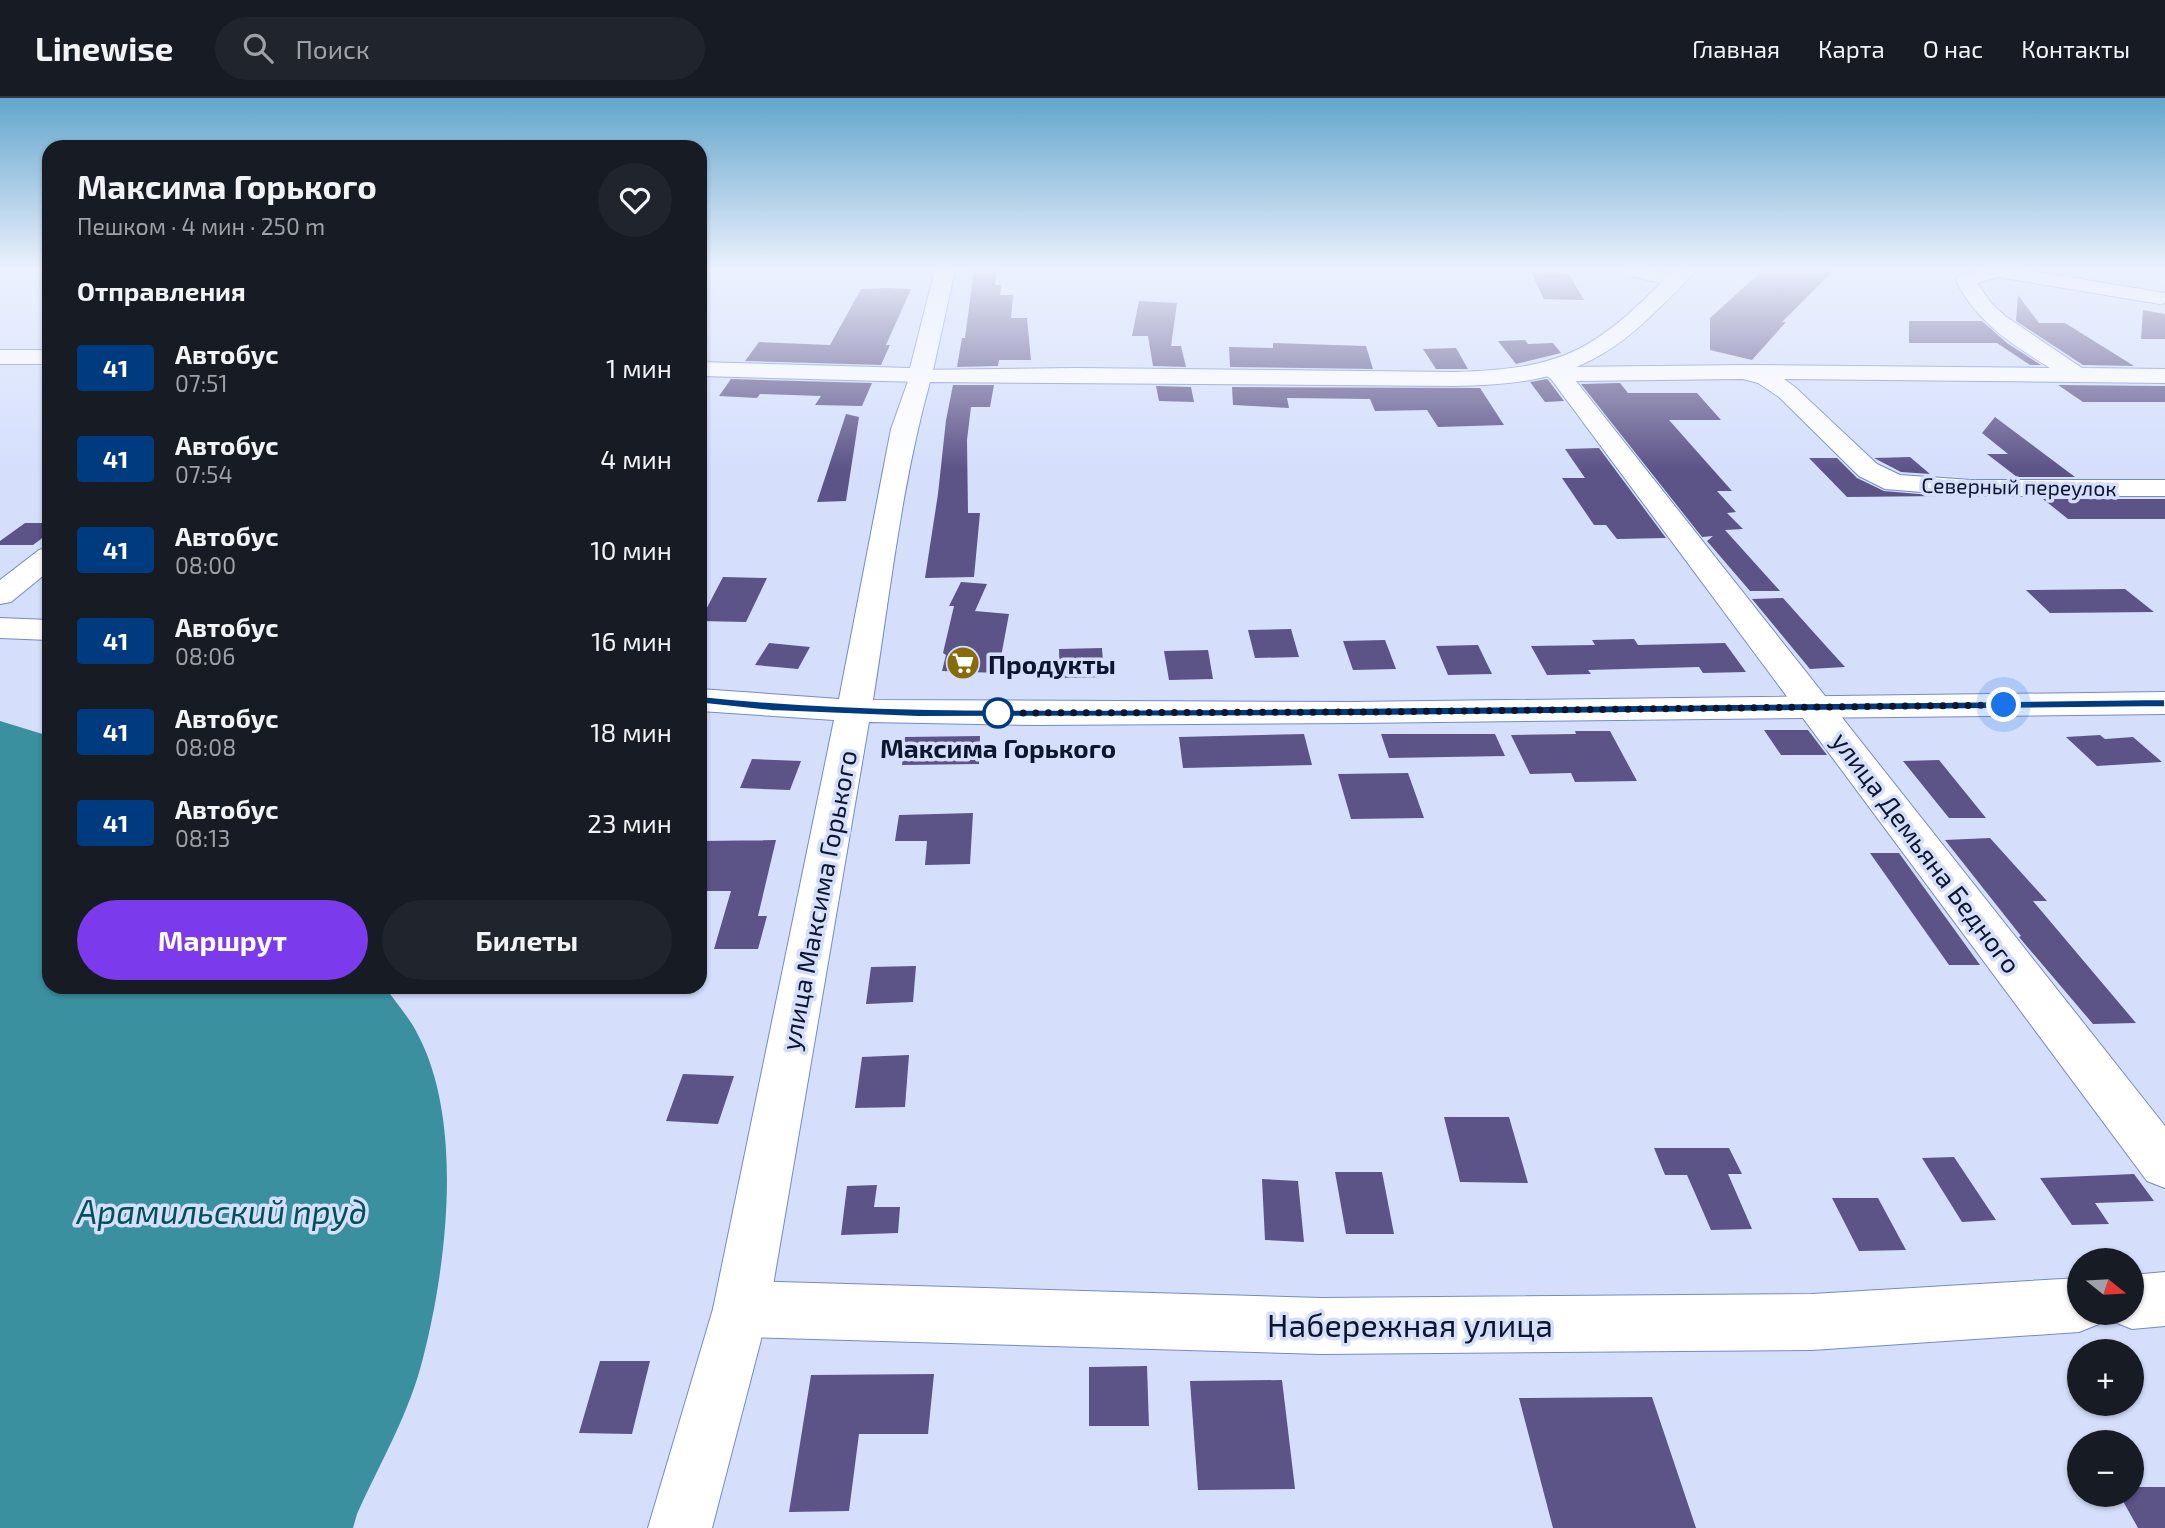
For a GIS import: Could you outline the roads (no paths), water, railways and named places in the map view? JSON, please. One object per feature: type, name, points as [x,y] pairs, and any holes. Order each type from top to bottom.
[{"type":"street","name":"улица Максима Горького","points":[[680,1528],[741,1309],[904,429],[929,337]]},
{"type":"street","points":[[1553,372],[1592,353],[1614,337]]},
{"type":"street","points":[[2021,337],[2077,375]]},
{"type":"street","points":[[0,356],[42,357]]},
{"type":"street","points":[[707,369],[920,375],[1432,378],[1553,372],[2165,376]]},
{"type":"street","name":"улица Демьяна Бедного","points":[[1553,372],[1816,707],[2165,1165]]},
{"type":"street","name":"Северный переулок","points":[[1745,372],[1766,378],[1787,392],[1867,470],[1895,483],[1958,488],[2165,488]]},
{"type":"street","points":[[0,595],[42,562]]},
{"type":"street","points":[[0,628],[42,630]]},
{"type":"street","points":[[707,701],[772,707],[918,713],[1313,713],[2165,703]]},
{"type":"street","points":[[2144,1301],[2165,1300]]},
{"type":"street","name":"Набережная улица","points":[[741,1309],[1334,1326],[1812,1322],[2067,1306]]},
{"type":"water","name":"Арамильский пруд","points":[[0,721],[42,734],[42,994],[390,994],[418,1035],[432,1070],[442,1109],[447,1194],[439,1281],[423,1358],[402,1418],[353,1528],[0,1528]]},
{"type":"place","name":"Продукты","points":[[963,663]]},
{"type":"place","name":"Максима Горького","points":[[998,713]]}]
